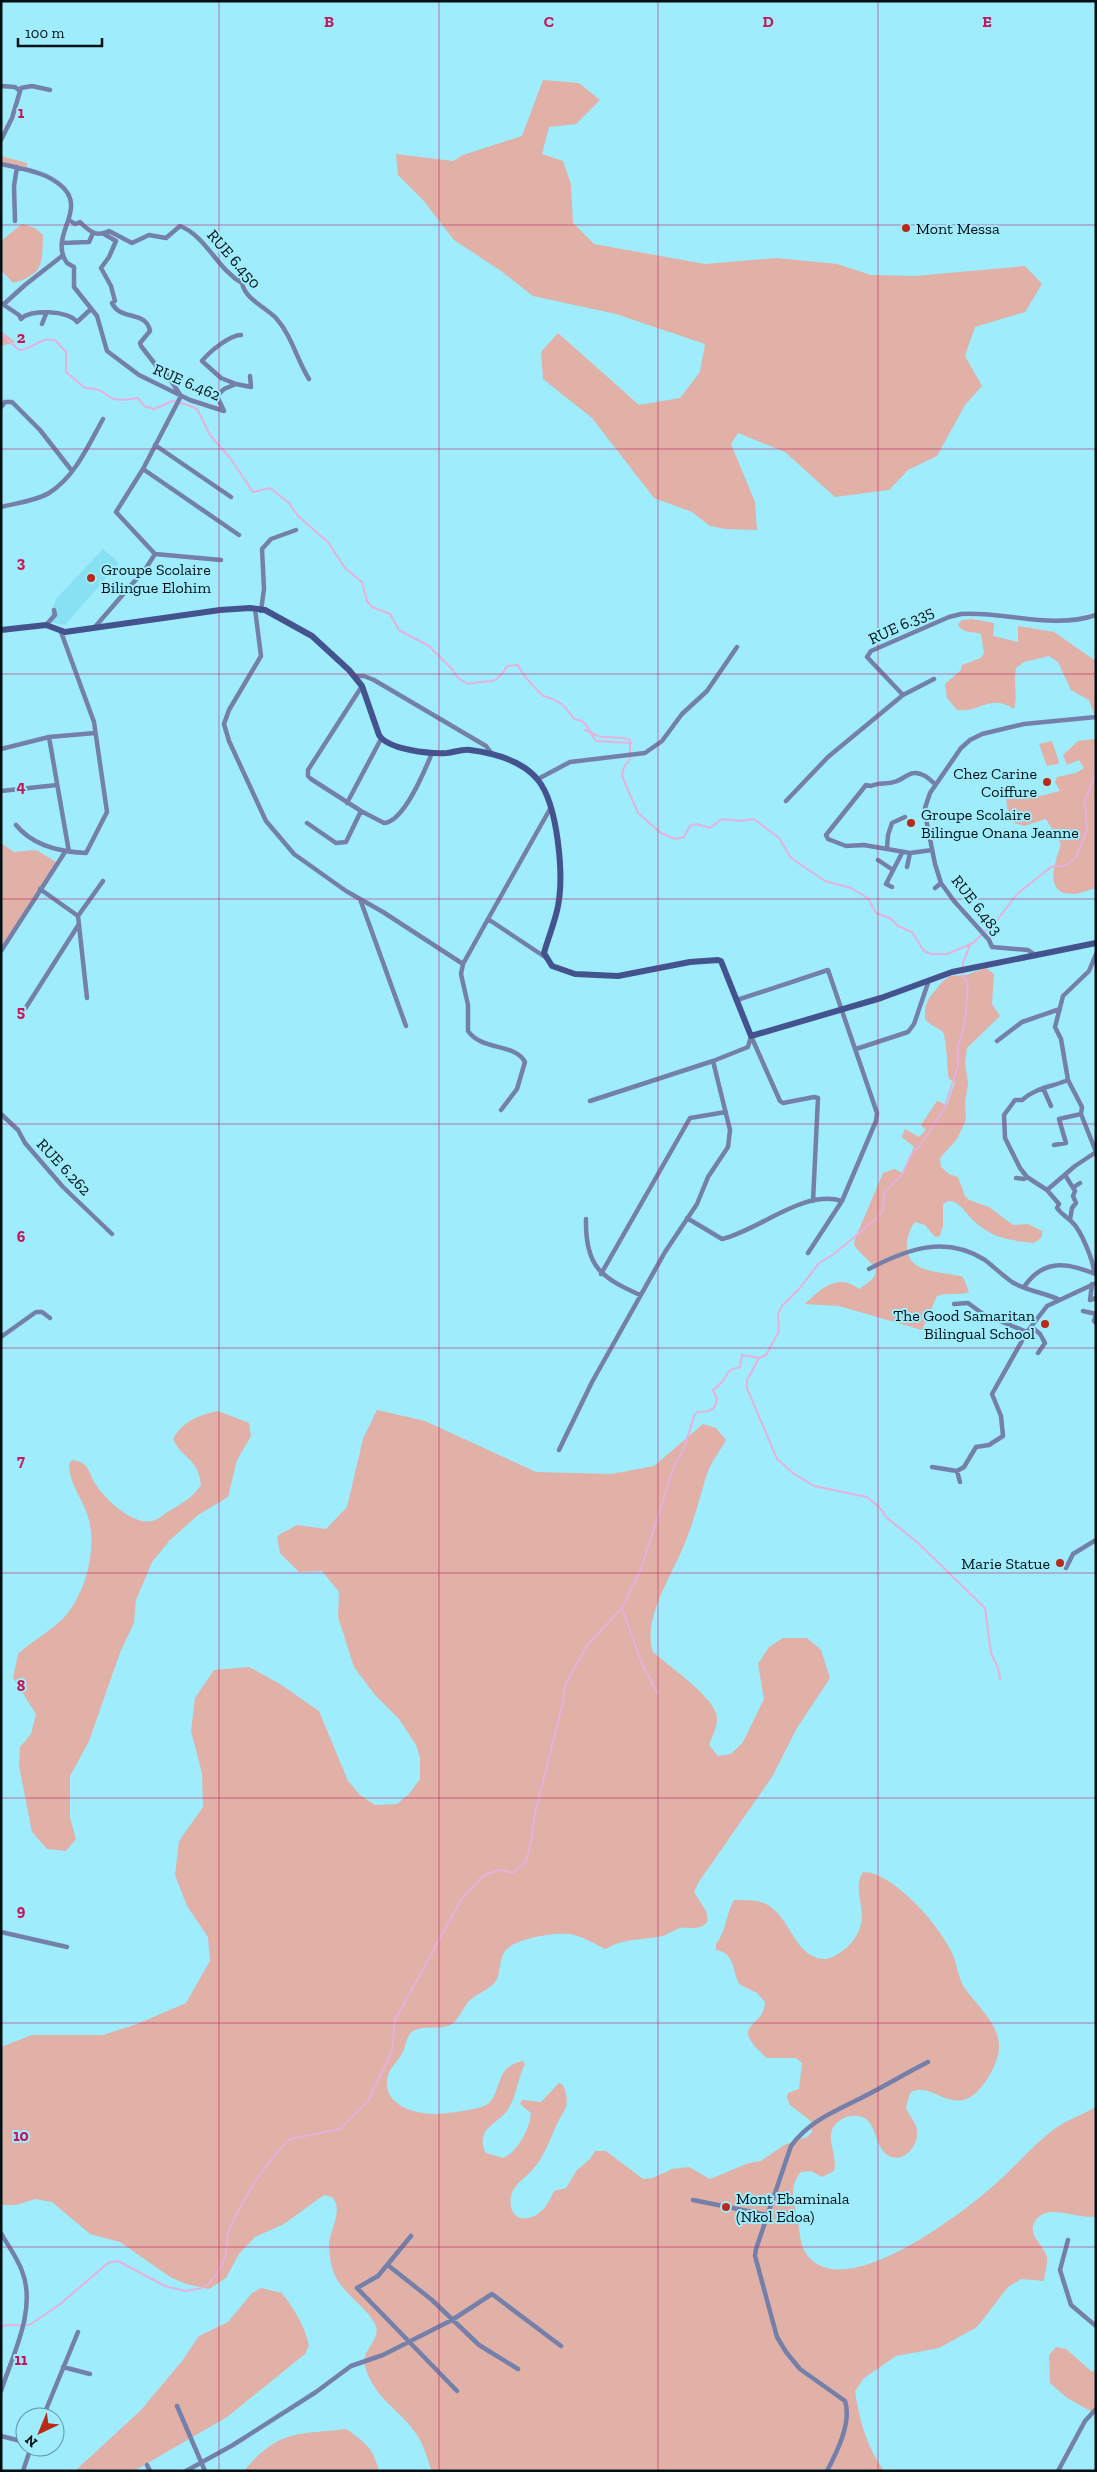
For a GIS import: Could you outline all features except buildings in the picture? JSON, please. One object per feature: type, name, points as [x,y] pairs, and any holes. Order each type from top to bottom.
[{"type":"street","points":[[1,86],[15,87],[20,91]]},
{"type":"street","points":[[1,140],[12,118],[21,88],[32,86],[50,90]]},
{"type":"street","points":[[1,164],[47,177],[68,193],[72,205],[62,243],[62,256],[3,303],[22,321],[29,313],[46,314],[58,312],[66,314],[77,322],[91,309]]},
{"type":"street","points":[[15,221],[14,186],[16,167]]},
{"type":"street","name":"RUE 6.450","points":[[69,220],[75,224],[80,222],[93,233],[104,234],[109,231],[132,243],[149,235],[166,238],[180,226],[193,232],[232,279],[242,283],[246,293],[275,317],[292,342],[300,364],[309,379]]},
{"type":"street","points":[[62,243],[89,242],[93,233]]},
{"type":"street","points":[[104,234],[116,241],[109,257],[101,268],[112,286],[115,301],[112,303],[115,310],[125,316],[142,318],[148,325],[150,331],[140,343],[141,346],[158,368],[167,374],[181,396],[155,446],[116,512],[155,554],[221,560]]},
{"type":"street","name":"RUE 6.462","points":[[62,256],[67,263],[74,267],[74,287],[97,316],[107,351],[139,375],[181,396],[224,411],[217,396],[224,389],[236,384]]},
{"type":"street","points":[[6,292],[12,297]]},
{"type":"street","points":[[42,324],[46,314]]},
{"type":"street","name":"RUE 6.462","points":[[236,384],[221,378],[202,361],[217,347],[223,345],[235,335],[242,335]]},
{"type":"street","points":[[236,384],[251,386],[250,376]]},
{"type":"street","points":[[1,407],[6,402],[12,402],[40,430],[72,471]]},
{"type":"street","points":[[1,507],[48,494],[72,471],[103,418]]},
{"type":"street","points":[[155,446],[231,497]]},
{"type":"street","points":[[142,469],[240,534]]},
{"type":"street","points":[[296,530],[271,539],[262,549],[264,589],[258,610],[261,656],[225,717],[225,729],[229,741],[266,821],[294,854],[360,899],[463,964]]},
{"type":"street","points":[[94,628],[146,568],[155,554]]},
{"type":"street","points":[[46,626],[55,615],[54,610]]},
{"type":"street","points":[[1,630],[46,626],[62,632],[220,610],[258,610],[272,614],[312,636],[340,660],[362,686],[381,739],[347,803]]},
{"type":"street","name":"RUE 6.335","points":[[903,694],[867,657],[868,653],[949,617],[970,613],[1057,620],[1080,619],[1096,615]]},
{"type":"street","points":[[16,825],[26,836],[43,845],[67,852],[86,853],[107,812],[94,722],[62,632]]},
{"type":"street","points":[[538,779],[570,762],[645,753],[651,750],[662,741],[689,707],[708,691],[736,647]]},
{"type":"street","points":[[354,676],[364,676],[374,680],[486,746],[492,754]]},
{"type":"street","points":[[786,801],[828,757],[903,694],[934,678]]},
{"type":"street","points":[[362,686],[308,770],[308,776],[311,779],[347,803],[384,824],[393,821],[420,780],[432,753]]},
{"type":"street","name":"RUE 6.483","points":[[1096,717],[1024,724],[982,734],[970,740],[961,748],[935,784],[925,808],[932,850],[941,884],[990,940],[992,947],[1028,950],[1034,954],[1096,943]]},
{"type":"street","points":[[1,749],[49,737],[96,733]]},
{"type":"street","points":[[1,951],[40,889],[67,852],[49,737]]},
{"type":"street","points":[[381,739],[401,747],[432,753],[468,750],[492,754],[518,765],[538,779],[546,793],[560,854],[561,883],[558,908],[545,957]]},
{"type":"street","points":[[932,850],[902,853],[887,848],[846,846],[828,838],[826,832],[866,785],[896,782],[913,772],[919,773],[935,784]]},
{"type":"street","points":[[1,791],[57,785]]},
{"type":"street","points":[[501,1110],[517,1089],[525,1062],[522,1057],[498,1047],[482,1044],[468,1031],[468,1005],[460,974],[463,964],[550,809]]},
{"type":"street","points":[[307,823],[336,843],[346,842],[360,811]]},
{"type":"street","points":[[887,848],[888,835],[892,823],[905,817]]},
{"type":"street","points":[[892,887],[886,884],[902,853]]},
{"type":"street","points":[[907,867],[910,853]]},
{"type":"street","points":[[878,860],[893,870]]},
{"type":"street","points":[[87,998],[78,916],[103,881]]},
{"type":"street","points":[[934,888],[941,884]]},
{"type":"street","points":[[40,889],[78,916]]},
{"type":"street","points":[[360,899],[406,1026]]},
{"type":"street","points":[[488,919],[545,957],[552,966],[565,971],[618,976],[690,962],[718,960],[725,967],[751,1036],[780,1101],[783,1103],[814,1097],[818,1098],[813,1201]]},
{"type":"street","points":[[25,1009],[79,924]]},
{"type":"street","points":[[751,1036],[881,998],[930,979],[973,966],[1034,954]]},
{"type":"street","points":[[1047,1190],[1096,1152],[1081,1114],[1082,1107],[1068,1080],[1061,1039],[1056,1027],[1065,992],[1085,975],[1095,961],[1096,954]]},
{"type":"street","points":[[737,1000],[826,970],[829,971],[856,1049],[876,1117],[842,1201],[808,1253]]},
{"type":"street","points":[[856,1049],[908,1032],[914,1024],[930,979]]},
{"type":"street","points":[[997,1041],[1022,1022],[1060,1008]]},
{"type":"street","points":[[590,1101],[713,1062],[748,1047],[751,1036]]},
{"type":"street","points":[[559,1450],[592,1382],[640,1295],[665,1252],[697,1204],[708,1177],[728,1147],[730,1130],[713,1062]]},
{"type":"street","points":[[1068,1080],[1033,1091],[1022,1100],[1015,1100],[1004,1115],[1005,1138],[1020,1168],[1027,1177],[1047,1190],[1059,1204],[1058,1208],[1062,1215],[1070,1220],[1088,1250],[1095,1274]]},
{"type":"street","points":[[1043,1088],[1051,1106]]},
{"type":"street","points":[[601,1274],[690,1118],[726,1112]]},
{"type":"street","name":"RUE 6.262","points":[[1,1114],[18,1130],[25,1143],[63,1187],[112,1234]]},
{"type":"street","points":[[1054,1145],[1066,1143],[1059,1119],[1081,1114]]},
{"type":"street","points":[[1065,1175],[1074,1187],[1073,1196],[1076,1203],[1072,1208],[1070,1220]]},
{"type":"street","points":[[1016,1178],[1024,1179],[1027,1177]]},
{"type":"street","points":[[1074,1187],[1080,1183]]},
{"type":"street","points":[[687,1218],[722,1239],[813,1201],[829,1197],[842,1201]]},
{"type":"street","points":[[586,1219],[586,1241],[592,1260],[601,1274],[615,1284],[640,1295]]},
{"type":"street","points":[[869,1268],[892,1257],[934,1245],[949,1247],[970,1252],[984,1260],[1012,1282],[1058,1299]]},
{"type":"street","points":[[1024,1287],[1037,1271],[1051,1266],[1070,1266],[1095,1274]]},
{"type":"street","points":[[1094,1284],[1090,1300],[1096,1298]]},
{"type":"street","points":[[932,1467],[957,1471],[964,1467],[976,1447],[989,1445],[1003,1436],[1001,1416],[992,1394],[1027,1332],[1047,1306],[1058,1299],[1094,1284]]},
{"type":"street","points":[[954,1304],[968,1303],[983,1314],[1027,1332]]},
{"type":"street","points":[[1083,1311],[1096,1314],[1094,1322],[1096,1323]]},
{"type":"street","points":[[1,1337],[36,1312],[42,1312],[50,1318]]},
{"type":"street","points":[[1032,1327],[1039,1332],[1044,1341],[1044,1346],[1038,1353]]},
{"type":"street","points":[[957,1471],[960,1482]]},
{"type":"street","points":[[1066,1568],[1073,1554],[1096,1540]]},
{"type":"street","points":[[1,1932],[67,1947]]},
{"type":"street","points":[[827,2471],[844,2431],[847,2408],[845,2401],[827,2386],[800,2369],[786,2352],[778,2337],[755,2256],[791,2146],[799,2136],[828,2113],[928,2062]]},
{"type":"street","points":[[694,2200],[768,2215]]},
{"type":"street","points":[[1,2234],[23,2272],[26,2305],[25,2319],[1,2391]]},
{"type":"street","points":[[411,2236],[389,2266],[378,2276],[357,2288],[408,2343],[457,2391]]},
{"type":"street","points":[[1068,2240],[1060,2270],[1071,2305],[1096,2326]]},
{"type":"street","points":[[389,2266],[432,2300],[479,2345],[518,2369]]},
{"type":"street","points":[[186,2471],[201,2461],[233,2446],[351,2366],[383,2355],[408,2343],[452,2320],[492,2294],[561,2346]]},
{"type":"street","points":[[47,2407],[78,2332]]},
{"type":"street","points":[[63,2367],[90,2374]]},
{"type":"street","points":[[177,2406],[205,2471]]},
{"type":"street","points":[[1058,2471],[1086,2421],[1096,2410]]},
{"type":"street","points":[[1,2436],[15,2440]]},
{"type":"street","points":[[23,2471],[28,2457]]},
{"type":"street","points":[[147,2466],[150,2471]]},
{"type":"shaded area","points":[[543,80],[579,83],[600,100],[576,124],[549,127],[542,154],[563,161],[571,184],[573,223],[594,244],[705,264],[777,258],[837,264],[871,275],[915,276],[1025,266],[1042,284],[1025,312],[975,327],[965,356],[982,386],[965,405],[937,456],[908,470],[889,490],[835,497],[785,452],[738,433],[731,444],[755,502],[757,530],[726,529],[710,526],[692,512],[654,498],[592,418],[543,379],[541,352],[558,333],[639,405],[680,398],[700,372],[705,344],[616,314],[533,296],[501,271],[454,240],[423,200],[398,175],[396,154],[453,161],[463,155],[522,136]]},
{"type":"shaded area","points":[[1,156],[27,163],[27,167],[1,162]]},
{"type":"shaded area","points":[[22,224],[35,228],[43,235],[41,261],[36,272],[31,276],[13,283],[1,270],[1,241]]},
{"type":"shaded area","points":[[1,331],[15,342],[1,346]]},
{"type":"shaded area","name":"Groupe Scolaire Bilingue Elohim","points":[[103,549],[119,563],[65,625],[48,622],[56,599]]},
{"type":"shaded area","points":[[972,619],[994,623],[993,636],[1018,642],[1018,626],[1054,632],[1096,661],[1096,720],[1089,700],[1071,690],[1058,662],[1049,656],[1024,662],[1016,668],[1016,699],[1014,709],[1006,705],[991,703],[972,709],[957,710],[947,698],[945,684],[961,670],[962,665],[981,658],[984,653],[981,634],[965,631],[958,624],[962,620]]},
{"type":"shaded area","points":[[1096,739],[1096,888],[1076,894],[1063,893],[1058,889],[1053,877],[1061,844],[1046,819],[1024,826],[1014,823],[1007,806],[1007,795],[1015,789],[1023,789],[1036,797],[1060,791],[1055,782],[1057,777],[1076,773],[1084,768],[1079,760],[1067,765],[1063,755],[1078,741]]},
{"type":"shaded area","points":[[1052,741],[1059,762],[1058,764],[1047,766],[1039,744]]},
{"type":"shaded area","points":[[1,843],[14,852],[36,850],[56,862],[1,948]]},
{"type":"shaded area","points":[[986,968],[994,974],[992,1004],[1000,1016],[967,1048],[965,1063],[968,1083],[965,1103],[966,1120],[957,1139],[940,1158],[941,1167],[949,1174],[958,1177],[965,1196],[969,1200],[989,1207],[1013,1225],[1028,1224],[1042,1231],[1042,1237],[1034,1243],[1010,1240],[996,1235],[982,1228],[956,1203],[948,1201],[943,1204],[943,1226],[940,1236],[935,1237],[925,1225],[915,1222],[908,1237],[908,1254],[912,1261],[926,1270],[963,1277],[969,1292],[937,1296],[922,1330],[839,1306],[805,1304],[823,1288],[837,1282],[851,1284],[859,1289],[874,1276],[876,1272],[874,1267],[854,1245],[855,1239],[883,1173],[894,1169],[903,1173],[914,1147],[902,1137],[905,1129],[919,1137],[926,1130],[921,1125],[937,1101],[947,1105],[955,1082],[949,1079],[944,1034],[925,1019],[925,1008],[929,998],[942,982],[950,976],[966,975]]},
{"type":"shaded area","points":[[377,1410],[425,1421],[536,1472],[611,1474],[654,1466],[703,1424],[716,1428],[726,1440],[709,1470],[689,1532],[655,1610],[651,1639],[653,1652],[691,1683],[710,1702],[715,1711],[717,1722],[709,1745],[718,1756],[731,1754],[743,1742],[764,1699],[758,1664],[769,1647],[783,1638],[807,1638],[821,1650],[830,1678],[797,1728],[772,1777],[698,1883],[694,1892],[706,1911],[708,1921],[705,1924],[695,1928],[680,1928],[666,1935],[654,1938],[620,1943],[605,1949],[582,1938],[567,1934],[540,1936],[514,1944],[505,1951],[497,1979],[494,1983],[470,2000],[452,2024],[418,2029],[409,2035],[403,2052],[388,2075],[387,2085],[389,2094],[394,2101],[410,2110],[429,2114],[479,2108],[489,2103],[493,2098],[503,2073],[514,2064],[523,2061],[525,2064],[510,2107],[488,2128],[483,2137],[483,2146],[486,2153],[503,2158],[514,2151],[528,2126],[531,2113],[520,2104],[522,2100],[541,2102],[559,2083],[563,2085],[567,2104],[547,2147],[531,2172],[512,2192],[510,2204],[514,2214],[522,2218],[533,2217],[541,2211],[548,2204],[554,2191],[566,2188],[577,2170],[590,2159],[595,2151],[606,2151],[643,2179],[653,2178],[672,2169],[689,2167],[710,2179],[749,2163],[761,2161],[784,2145],[807,2137],[812,2132],[811,2121],[790,2105],[787,2097],[788,2093],[799,2089],[802,2063],[796,2058],[767,2058],[749,2038],[748,2032],[750,2027],[759,2018],[765,2002],[757,1993],[739,1984],[730,1958],[716,1950],[716,1944],[722,1934],[734,1900],[755,1901],[771,1907],[779,1915],[806,1952],[814,1957],[827,1959],[833,1957],[845,1949],[855,1938],[860,1927],[862,1917],[859,1880],[863,1872],[875,1874],[901,1890],[936,1928],[953,1955],[964,1987],[991,2021],[998,2037],[999,2050],[994,2067],[982,2086],[972,2096],[962,2100],[953,2100],[927,2091],[918,2090],[910,2093],[906,2107],[916,2125],[917,2137],[912,2148],[903,2156],[897,2158],[886,2154],[878,2143],[871,2124],[862,2117],[846,2117],[834,2126],[831,2138],[835,2165],[834,2171],[822,2177],[811,2171],[801,2172],[794,2184],[794,2202],[802,2244],[807,2255],[824,2267],[847,2269],[873,2262],[901,2250],[929,2234],[976,2200],[1053,2130],[1096,2107],[1096,2216],[1089,2217],[1048,2212],[1036,2220],[1033,2225],[1034,2235],[1046,2253],[1047,2258],[1044,2281],[1021,2279],[1008,2287],[977,2327],[939,2348],[896,2356],[864,2378],[855,2391],[865,2433],[873,2453],[884,2471],[432,2471],[424,2448],[411,2426],[381,2396],[369,2377],[364,2360],[377,2330],[370,2317],[335,2276],[329,2244],[337,2213],[337,2207],[332,2197],[324,2195],[284,2224],[255,2237],[239,2254],[226,2278],[209,2289],[186,2284],[170,2277],[120,2242],[90,2234],[52,2202],[35,2199],[16,2205],[1,2205],[1,2047],[32,2035],[103,2035],[137,2024],[186,2003],[210,1961],[208,1937],[187,1906],[175,1875],[179,1841],[203,1807],[202,1773],[191,1731],[195,1698],[214,1670],[249,1667],[280,1684],[319,1711],[348,1781],[360,1795],[375,1805],[397,1804],[409,1794],[420,1779],[420,1757],[416,1745],[399,1719],[375,1695],[354,1667],[338,1617],[339,1592],[322,1571],[299,1572],[280,1553],[277,1536],[297,1525],[326,1529],[347,1507],[363,1439]]},
{"type":"shaded area","points":[[218,1411],[249,1423],[251,1436],[237,1460],[228,1497],[198,1515],[170,1540],[152,1562],[136,1600],[134,1623],[121,1650],[89,1741],[70,1776],[70,1818],[76,1839],[66,1851],[47,1849],[32,1832],[19,1766],[20,1747],[31,1734],[36,1714],[13,1678],[18,1654],[68,1613],[80,1593],[88,1571],[91,1548],[90,1525],[72,1480],[69,1464],[72,1460],[82,1463],[88,1469],[100,1491],[120,1510],[136,1519],[152,1521],[187,1500],[201,1485],[197,1469],[173,1439],[187,1423]]},
{"type":"shaded area","points":[[261,2288],[282,2293],[291,2305],[302,2325],[309,2346],[305,2354],[227,2417],[134,2471],[75,2471],[141,2410],[182,2361],[199,2336],[228,2322],[252,2293]]},
{"type":"shaded area","points":[[1056,2347],[1066,2349],[1091,2371],[1096,2372],[1096,2414],[1067,2398],[1050,2383],[1049,2355]]},
{"type":"shaded area","points":[[346,2429],[371,2451],[379,2471],[244,2471],[256,2457],[278,2441],[301,2434]]},
{"type":"waterway","points":[[1,333],[19,350],[29,348],[41,341],[56,341],[66,352],[66,372],[85,388],[100,390],[117,400],[138,398],[144,406],[154,409],[173,401],[197,409],[210,435],[230,458],[253,492],[270,488],[289,503],[298,516],[328,542],[345,568],[362,582],[367,601],[372,607],[390,614],[399,630],[429,646],[452,669],[458,678],[468,684],[490,681],[498,678],[507,666],[518,665],[543,696],[561,704],[574,719],[582,721],[592,733],[601,737],[630,740],[630,759],[624,767],[622,776],[638,813],[661,833],[675,839],[684,837],[690,826],[696,824],[710,828],[722,819],[740,821],[754,819],[779,838],[791,858],[825,881],[851,888],[868,898],[876,913],[890,918],[898,926],[912,932],[924,951],[931,954],[947,954],[973,943],[998,919],[1017,894],[1051,867],[1067,865],[1076,857],[1087,830],[1085,801],[1096,772]]},
{"type":"waterway","points":[[585,730],[590,732],[596,741],[631,743]]},
{"type":"waterway","points":[[1,2327],[5,2325],[24,2326],[31,2324],[59,2305],[108,2263],[118,2261],[165,2286],[185,2291],[202,2288],[210,2282],[221,2267],[226,2254],[228,2232],[256,2180],[273,2157],[290,2139],[340,2129],[368,2101],[392,2051],[395,2020],[462,1898],[484,1875],[500,1870],[513,1873],[526,1861],[531,1843],[535,1813],[563,1702],[565,1685],[588,1644],[622,1608],[641,1569],[674,1466],[684,1449],[694,1416],[697,1412],[708,1411],[715,1407],[717,1399],[713,1390],[722,1382],[730,1370],[740,1367],[742,1355],[759,1358],[766,1355],[779,1331],[778,1314],[782,1306],[800,1288],[819,1263],[834,1254],[877,1218],[883,1210],[884,1193],[903,1173],[911,1155],[921,1144],[944,1109],[958,1066],[958,1046],[965,1023],[968,983],[963,977],[963,963],[970,945]]},
{"type":"waterway","points":[[759,1358],[747,1380],[747,1388],[777,1459],[793,1473],[814,1486],[867,1497],[880,1508],[887,1518],[917,1542],[985,1608],[991,1653],[998,1668],[1000,1679]]},
{"type":"waterway","points":[[622,1608],[642,1664],[658,1694]]},
{"type":"place","name":"Mont Messa","points":[[906,228]]},
{"type":"place","name":"Groupe Scolaire Bilingue Elohim","points":[[91,578]]},
{"type":"place","name":"Chez Carine Coiffure","points":[[1047,782]]},
{"type":"place","name":"Groupe Scolaire Bilingue Onana Jeanne","points":[[911,823]]},
{"type":"place","name":"The Good Samaritan Bilingual School","points":[[1045,1324]]},
{"type":"place","name":"Marie Statue","points":[[1060,1563]]},
{"type":"place","name":"Mont Ebaminala (Nkol Edoa)","points":[[726,2207]]}]
